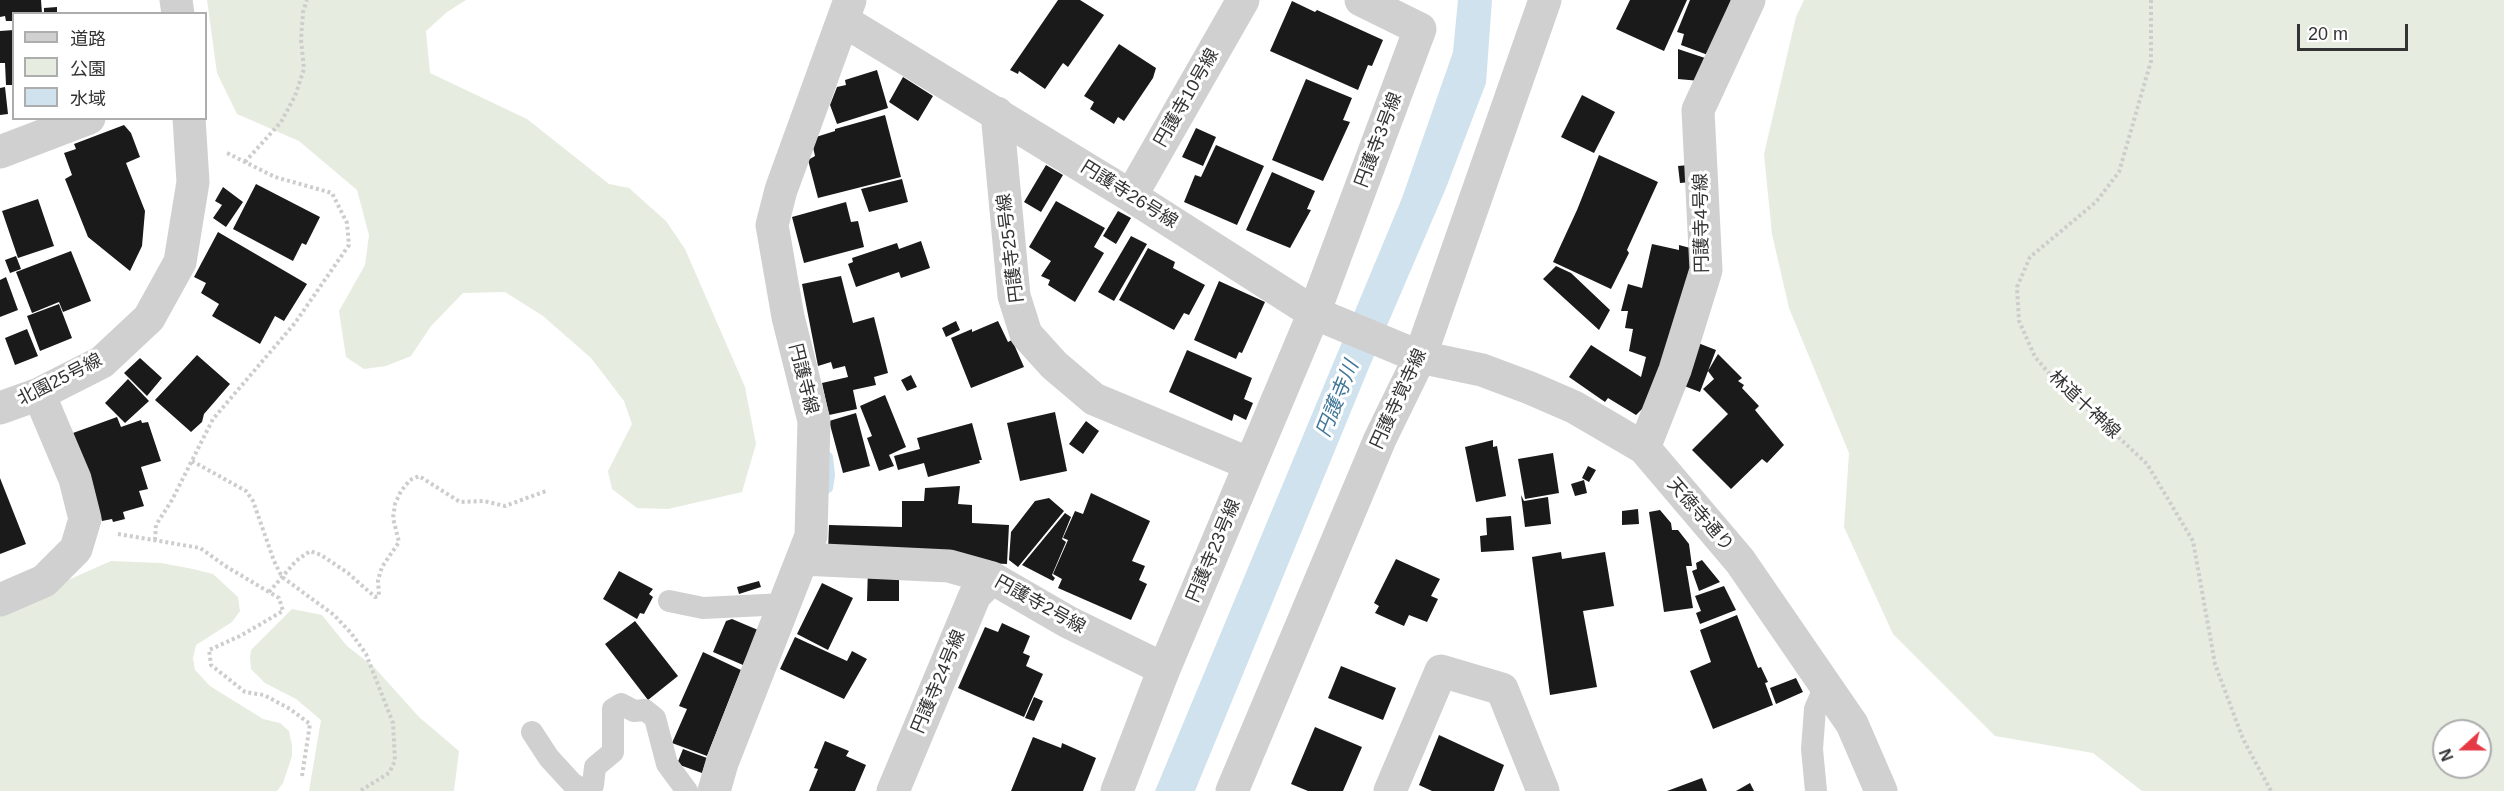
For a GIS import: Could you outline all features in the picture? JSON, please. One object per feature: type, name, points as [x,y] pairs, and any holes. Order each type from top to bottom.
[{"type":"street","name":"円護寺10号線","points":[[1131,196],[1243,0]]},
{"type":"street","name":"円護寺3号線","points":[[1327,318],[1420,29],[1361,0]]},
{"type":"street","name":"円護寺覚寺線","points":[[1232,791],[1376,449],[1407,351],[1545,0]]},
{"type":"street","name":"円護寺4号線","points":[[1644,448],[1675,370],[1706,270],[1698,110],[1749,0]]},
{"type":"street","name":"円護寺26号線","points":[[847,11],[997,113],[1327,318],[1407,351]]},
{"type":"street","name":"円護寺線","points":[[714,791],[722,763],[811,536],[814,421],[788,318],[772,225],[781,190],[847,11]]},
{"type":"street","name":"円護寺25号線","points":[[997,113],[1014,296],[1026,334],[1054,365],[1094,399],[1250,464]]},
{"type":"street","points":[[0,152],[84,120]]},
{"type":"street","name":"北園25号線","points":[[0,408],[39,394],[102,362],[149,318],[180,262],[194,182],[190,129]]},
{"type":"street","name":"円護寺23号線","points":[[1117,791],[1164,669],[1250,464],[1327,318]]},
{"type":"street","name":"天徳寺通り","points":[[1407,351],[1482,370],[1530,388],[1574,407],[1644,448],[1740,561],[1852,724],[1881,791]]},
{"type":"street","points":[[0,600],[44,581],[76,549],[85,519],[75,479],[39,394]]},
{"type":"street","name":"円護寺2号線","points":[[802,559],[949,566],[992,578],[1068,621],[1164,669]]},
{"type":"street","name":"円護寺24号線","points":[[893,791],[975,595],[992,578]]},
{"type":"street","points":[[1390,791],[1441,671],[1502,689],[1543,791]]},
{"type":"lane","points":[[669,601],[703,608],[785,604]]},
{"type":"lane","points":[[1816,791],[1812,749],[1815,709],[1825,686]]},
{"type":"lane","points":[[532,732],[557,767],[572,783],[586,791],[593,785],[595,767],[613,752],[613,709],[621,704],[634,711],[645,710],[655,718],[667,764],[687,791]]},
{"type":"lane","points":[[557,767],[554,782],[559,791]]},
{"type":"path","points":[[245,162],[281,122],[295,96],[304,69],[303,12],[307,0]]},
{"type":"path","name":"林道十神線","points":[[2151,0],[2151,62],[2119,172],[2096,202],[2030,257],[2017,287],[2019,321],[2035,357],[2059,385],[2147,464],[2193,542],[2215,664],[2244,739],[2271,791]]},
{"type":"path","points":[[155,540],[156,525],[172,500],[213,419],[295,323],[349,244],[347,223],[332,193],[275,177],[215,147],[190,129]]},
{"type":"path","points":[[192,460],[246,491],[253,501],[282,577],[334,615],[366,654],[393,723],[395,761],[389,773],[360,791]]},
{"type":"path","points":[[269,592],[304,553],[310,551],[321,555],[348,573],[375,597],[380,596],[378,580],[382,567],[399,542],[393,518],[395,504],[401,491],[410,480],[419,476],[460,502],[484,501],[506,506],[546,492]]},
{"type":"path","points":[[83,528],[200,548],[279,598],[283,611],[240,636],[209,650],[211,665],[245,692],[264,695],[290,709],[310,724],[302,776]]},
{"type":"green space","points":[[207,0],[466,0],[447,12],[426,31],[430,73],[527,119],[609,184],[629,188],[666,221],[685,249],[745,387],[756,444],[742,492],[668,509],[637,508],[612,489],[608,471],[632,424],[624,401],[591,358],[543,316],[505,292],[463,293],[431,326],[411,356],[386,366],[364,369],[346,357],[339,311],[365,265],[369,235],[357,190],[299,141],[237,114],[217,73]]},
{"type":"green space","points":[[1804,0],[2504,0],[2504,791],[2142,791],[2093,753],[1995,736],[1893,634],[1844,527],[1849,453],[1789,308],[1772,234],[1764,154],[1796,17]]},
{"type":"green space","points":[[111,561],[161,563],[213,574],[238,597],[240,611],[232,622],[196,645],[193,658],[195,670],[210,686],[263,719],[280,723],[289,731],[292,756],[283,783],[277,791],[0,791],[0,610]]},
{"type":"green space","points":[[292,609],[322,615],[347,646],[374,667],[419,717],[459,751],[454,791],[309,791],[321,720],[296,699],[265,683],[251,669],[251,650]]},
{"type":"water","name":"円護寺川","points":[[1458,0],[1492,0],[1486,83],[1446,188],[1368,370],[1195,791],[1155,791],[1402,198],[1453,52]]},
{"type":"building","points":[[0,0],[41,0],[42,12],[12,12],[12,21],[6,21],[5,16],[0,17]]},
{"type":"building","points":[[1058,0],[1080,0],[1104,15],[1068,67],[1063,63],[1045,89],[1019,71],[1018,74],[1010,70]]},
{"type":"building","points":[[1630,0],[1687,0],[1664,51],[1616,29]]},
{"type":"building","points":[[1690,0],[1731,0],[1708,55],[1681,45],[1684,34],[1677,32]]},
{"type":"building","points":[[1292,1],[1383,40],[1372,66],[1368,65],[1358,90],[1270,51]]},
{"type":"building","points":[[57,7],[57,12],[44,12],[44,8]]},
{"type":"building","points":[[12,30],[12,85],[6,85],[5,63],[0,63],[0,31]]},
{"type":"building","points":[[1119,44],[1156,68],[1153,78],[1124,121],[1118,117],[1114,124],[1090,109],[1094,102],[1084,96]]},
{"type":"building","points":[[1678,49],[1708,59],[1700,81],[1678,79]]},
{"type":"building","points":[[877,70],[888,108],[837,124],[830,105],[837,87],[846,85],[845,80]]},
{"type":"building","points":[[903,77],[933,96],[918,121],[889,102]]},
{"type":"building","points":[[1306,79],[1352,98],[1343,120],[1350,122],[1323,181],[1272,160]]},
{"type":"building","points":[[5,87],[8,114],[0,115],[0,88]]},
{"type":"building","points":[[1582,95],[1615,112],[1594,153],[1561,137]]},
{"type":"building","points":[[885,115],[901,177],[818,198],[808,160],[815,156],[813,147],[816,137],[835,131],[835,129]]},
{"type":"building","points":[[124,125],[131,133],[140,157],[126,163],[145,211],[142,246],[130,271],[88,237],[65,179],[72,175],[64,153],[76,149],[74,144]]},
{"type":"building","points":[[1196,128],[1216,137],[1203,166],[1182,157]]},
{"type":"building","points":[[1216,145],[1264,166],[1237,225],[1184,202],[1195,175],[1201,177]]},
{"type":"building","points":[[1599,155],[1658,182],[1627,250],[1629,253],[1611,289],[1553,262]]},
{"type":"building","points":[[1046,165],[1063,175],[1041,212],[1024,202]]},
{"type":"building","points":[[1689,165],[1691,182],[1680,183],[1678,166]]},
{"type":"building","points":[[1272,172],[1315,191],[1307,209],[1311,210],[1290,248],[1246,230]]},
{"type":"building","points":[[902,179],[908,202],[869,212],[861,189]]},
{"type":"building","points":[[256,184],[320,217],[306,245],[302,243],[293,261],[233,229]]},
{"type":"building","points":[[223,187],[243,202],[226,227],[213,218],[222,205],[215,201]]},
{"type":"building","points":[[38,199],[54,246],[18,258],[2,211]]},
{"type":"building","points":[[1056,201],[1105,228],[1094,247],[1104,253],[1075,302],[1048,285],[1050,280],[1041,276],[1051,261],[1029,247]]},
{"type":"building","points":[[846,202],[851,222],[858,221],[864,247],[804,263],[792,217]]},
{"type":"building","points":[[1118,211],[1131,218],[1116,244],[1103,236]]},
{"type":"building","points":[[218,232],[307,284],[284,321],[275,316],[260,344],[212,316],[219,304],[201,293],[206,283],[194,277]]},
{"type":"building","points":[[1131,236],[1147,244],[1114,301],[1098,292]]},
{"type":"building","points":[[921,241],[930,268],[901,278],[899,272],[856,287],[848,264],[853,262],[852,258],[897,243],[899,249]]},
{"type":"building","points":[[1652,244],[1679,250],[1679,245],[1694,249],[1692,272],[1651,400],[1636,415],[1608,398],[1605,402],[1569,377],[1591,345],[1641,377],[1646,357],[1629,351],[1633,329],[1625,328],[1628,311],[1621,311],[1628,284],[1642,288]]},
{"type":"building","points":[[1148,248],[1175,262],[1173,268],[1205,285],[1189,315],[1184,313],[1174,330],[1119,300]]},
{"type":"building","points":[[71,251],[91,301],[63,312],[59,302],[32,313],[16,272]]},
{"type":"building","points":[[16,256],[21,269],[10,273],[5,260]]},
{"type":"building","points":[[1556,266],[1571,273],[1610,310],[1599,330],[1543,279]]},
{"type":"building","points":[[841,276],[853,323],[874,317],[888,373],[874,377],[876,385],[853,390],[857,409],[829,415],[822,383],[848,377],[845,366],[833,369],[831,362],[818,366],[802,284]]},
{"type":"building","points":[[6,277],[18,310],[0,317],[0,280]]},
{"type":"building","points":[[1219,281],[1265,302],[1242,353],[1239,352],[1236,359],[1194,340]]},
{"type":"building","points":[[59,304],[72,338],[40,351],[27,316]]},
{"type":"building","points":[[956,321],[960,330],[946,337],[942,328]]},
{"type":"building","points":[[998,321],[1008,342],[1012,340],[1024,367],[971,388],[951,338]]},
{"type":"building","points":[[27,329],[38,356],[15,365],[5,338]]},
{"type":"building","points":[[1693,341],[1716,350],[1700,392],[1679,384]]},
{"type":"building","points":[[1187,350],[1252,378],[1244,399],[1253,403],[1246,420],[1234,414],[1232,421],[1169,392]]},
{"type":"building","points":[[1718,354],[1742,378],[1738,381],[1744,385],[1742,388],[1759,406],[1755,410],[1784,445],[1767,463],[1762,459],[1731,489],[1692,450],[1728,414],[1703,389],[1714,379],[1708,371]]},
{"type":"building","points":[[197,355],[230,384],[204,414],[202,422],[191,432],[155,400]]},
{"type":"building","points":[[140,358],[162,378],[147,396],[124,373]]},
{"type":"building","points":[[911,375],[917,387],[907,391],[901,380]]},
{"type":"building","points":[[128,379],[149,401],[125,423],[105,403]]},
{"type":"building","points":[[885,395],[906,447],[889,455],[894,466],[879,471],[867,438],[872,436],[860,406]]},
{"type":"building","points":[[1055,412],[1067,471],[1020,481],[1007,423]]},
{"type":"building","points":[[856,413],[870,466],[843,473],[829,421]]},
{"type":"building","points":[[117,417],[121,427],[141,420],[142,423],[148,422],[161,461],[141,467],[148,489],[139,491],[144,506],[123,512],[125,519],[113,522],[112,519],[102,521],[73,433]]},
{"type":"building","points":[[1086,421],[1099,431],[1083,454],[1069,444]]},
{"type":"building","points":[[972,423],[982,460],[979,460],[980,463],[928,477],[924,463],[898,470],[894,456],[920,449],[917,438]]},
{"type":"building","points":[[1493,440],[1493,447],[1497,446],[1506,496],[1476,502],[1465,447]]},
{"type":"building","points":[[1553,453],[1559,493],[1525,499],[1518,459]]},
{"type":"building","points":[[1588,466],[1596,470],[1589,482],[1582,478]]},
{"type":"building","points":[[0,478],[26,544],[0,554]]},
{"type":"building","points":[[1584,480],[1587,493],[1575,496],[1571,484]]},
{"type":"building","points":[[960,486],[958,504],[972,505],[972,523],[1009,525],[1007,564],[833,555],[828,552],[829,525],[902,527],[902,501],[924,501],[925,488]]},
{"type":"building","points":[[1091,493],[1150,521],[1132,561],[1145,566],[1139,580],[1147,584],[1131,620],[1058,588],[1062,579],[1053,574],[1068,540],[1063,538],[1075,511],[1083,514]]},
{"type":"building","points":[[1521,495],[1524,501],[1548,497],[1551,524],[1525,527]]},
{"type":"building","points":[[1049,498],[1064,511],[1018,567],[1009,560],[1011,532],[1035,501]]},
{"type":"building","points":[[1638,509],[1639,524],[1622,525],[1622,511]]},
{"type":"building","points":[[1660,510],[1671,523],[1672,530],[1678,530],[1689,544],[1692,566],[1686,566],[1693,608],[1664,612],[1649,512]]},
{"type":"building","points":[[1065,513],[1071,517],[1062,539],[1066,542],[1052,575],[1055,578],[1053,581],[1022,565]]},
{"type":"building","points":[[1511,516],[1514,550],[1481,552],[1480,536],[1487,535],[1486,518]]},
{"type":"building","points":[[1561,552],[1562,559],[1605,552],[1614,606],[1583,611],[1597,687],[1550,695],[1532,557]]},
{"type":"building","points":[[1396,559],[1440,579],[1431,596],[1438,599],[1427,622],[1409,615],[1404,626],[1375,613],[1379,606],[1374,603]]},
{"type":"building","points":[[1702,560],[1720,582],[1699,591],[1692,571],[1697,569],[1696,563]]},
{"type":"building","points":[[868,568],[899,570],[899,601],[867,601]]},
{"type":"building","points":[[619,571],[653,589],[649,594],[653,597],[644,614],[640,613],[637,619],[603,599]]},
{"type":"building","points":[[759,581],[761,587],[739,594],[737,587]]},
{"type":"building","points":[[822,583],[853,598],[828,650],[797,634]]},
{"type":"building","points":[[1724,586],[1736,610],[1700,624],[1696,613],[1701,611],[1695,596]]},
{"type":"building","points":[[1737,615],[1758,668],[1761,667],[1768,682],[1765,683],[1773,705],[1713,729],[1690,671],[1711,662],[1700,630]]},
{"type":"building","points":[[732,619],[758,630],[743,665],[713,652],[726,621]]},
{"type":"building","points":[[635,621],[678,676],[648,700],[605,644]]},
{"type":"building","points":[[1002,623],[1030,636],[1023,653],[1030,656],[1026,666],[1043,674],[1024,717],[958,688],[985,627],[998,632]]},
{"type":"building","points":[[795,637],[847,661],[852,651],[867,659],[844,699],[780,669]]},
{"type":"building","points":[[703,652],[741,670],[707,756],[672,743],[687,709],[679,706]]},
{"type":"building","points":[[1341,666],[1396,688],[1383,720],[1328,698]]},
{"type":"building","points":[[1796,678],[1803,692],[1776,704],[1770,688]]},
{"type":"building","points":[[1034,697],[1043,701],[1034,721],[1025,718]]},
{"type":"building","points":[[1315,727],[1362,747],[1343,791],[1308,791],[1291,784]]},
{"type":"building","points":[[1439,735],[1504,765],[1494,791],[1432,791],[1419,785]]},
{"type":"building","points":[[1033,737],[1061,748],[1062,743],[1096,758],[1083,791],[1011,791]]},
{"type":"building","points":[[825,741],[849,751],[846,756],[866,765],[855,791],[809,791],[818,769],[814,768]]},
{"type":"building","points":[[683,749],[707,758],[702,773],[677,764]]},
{"type":"building","points":[[1702,778],[1707,791],[1667,791]]},
{"type":"building","points":[[1750,783],[1754,791],[1736,791]]},
{"type":"waterway","points":[[828,457],[830,475],[828,488]]}]
